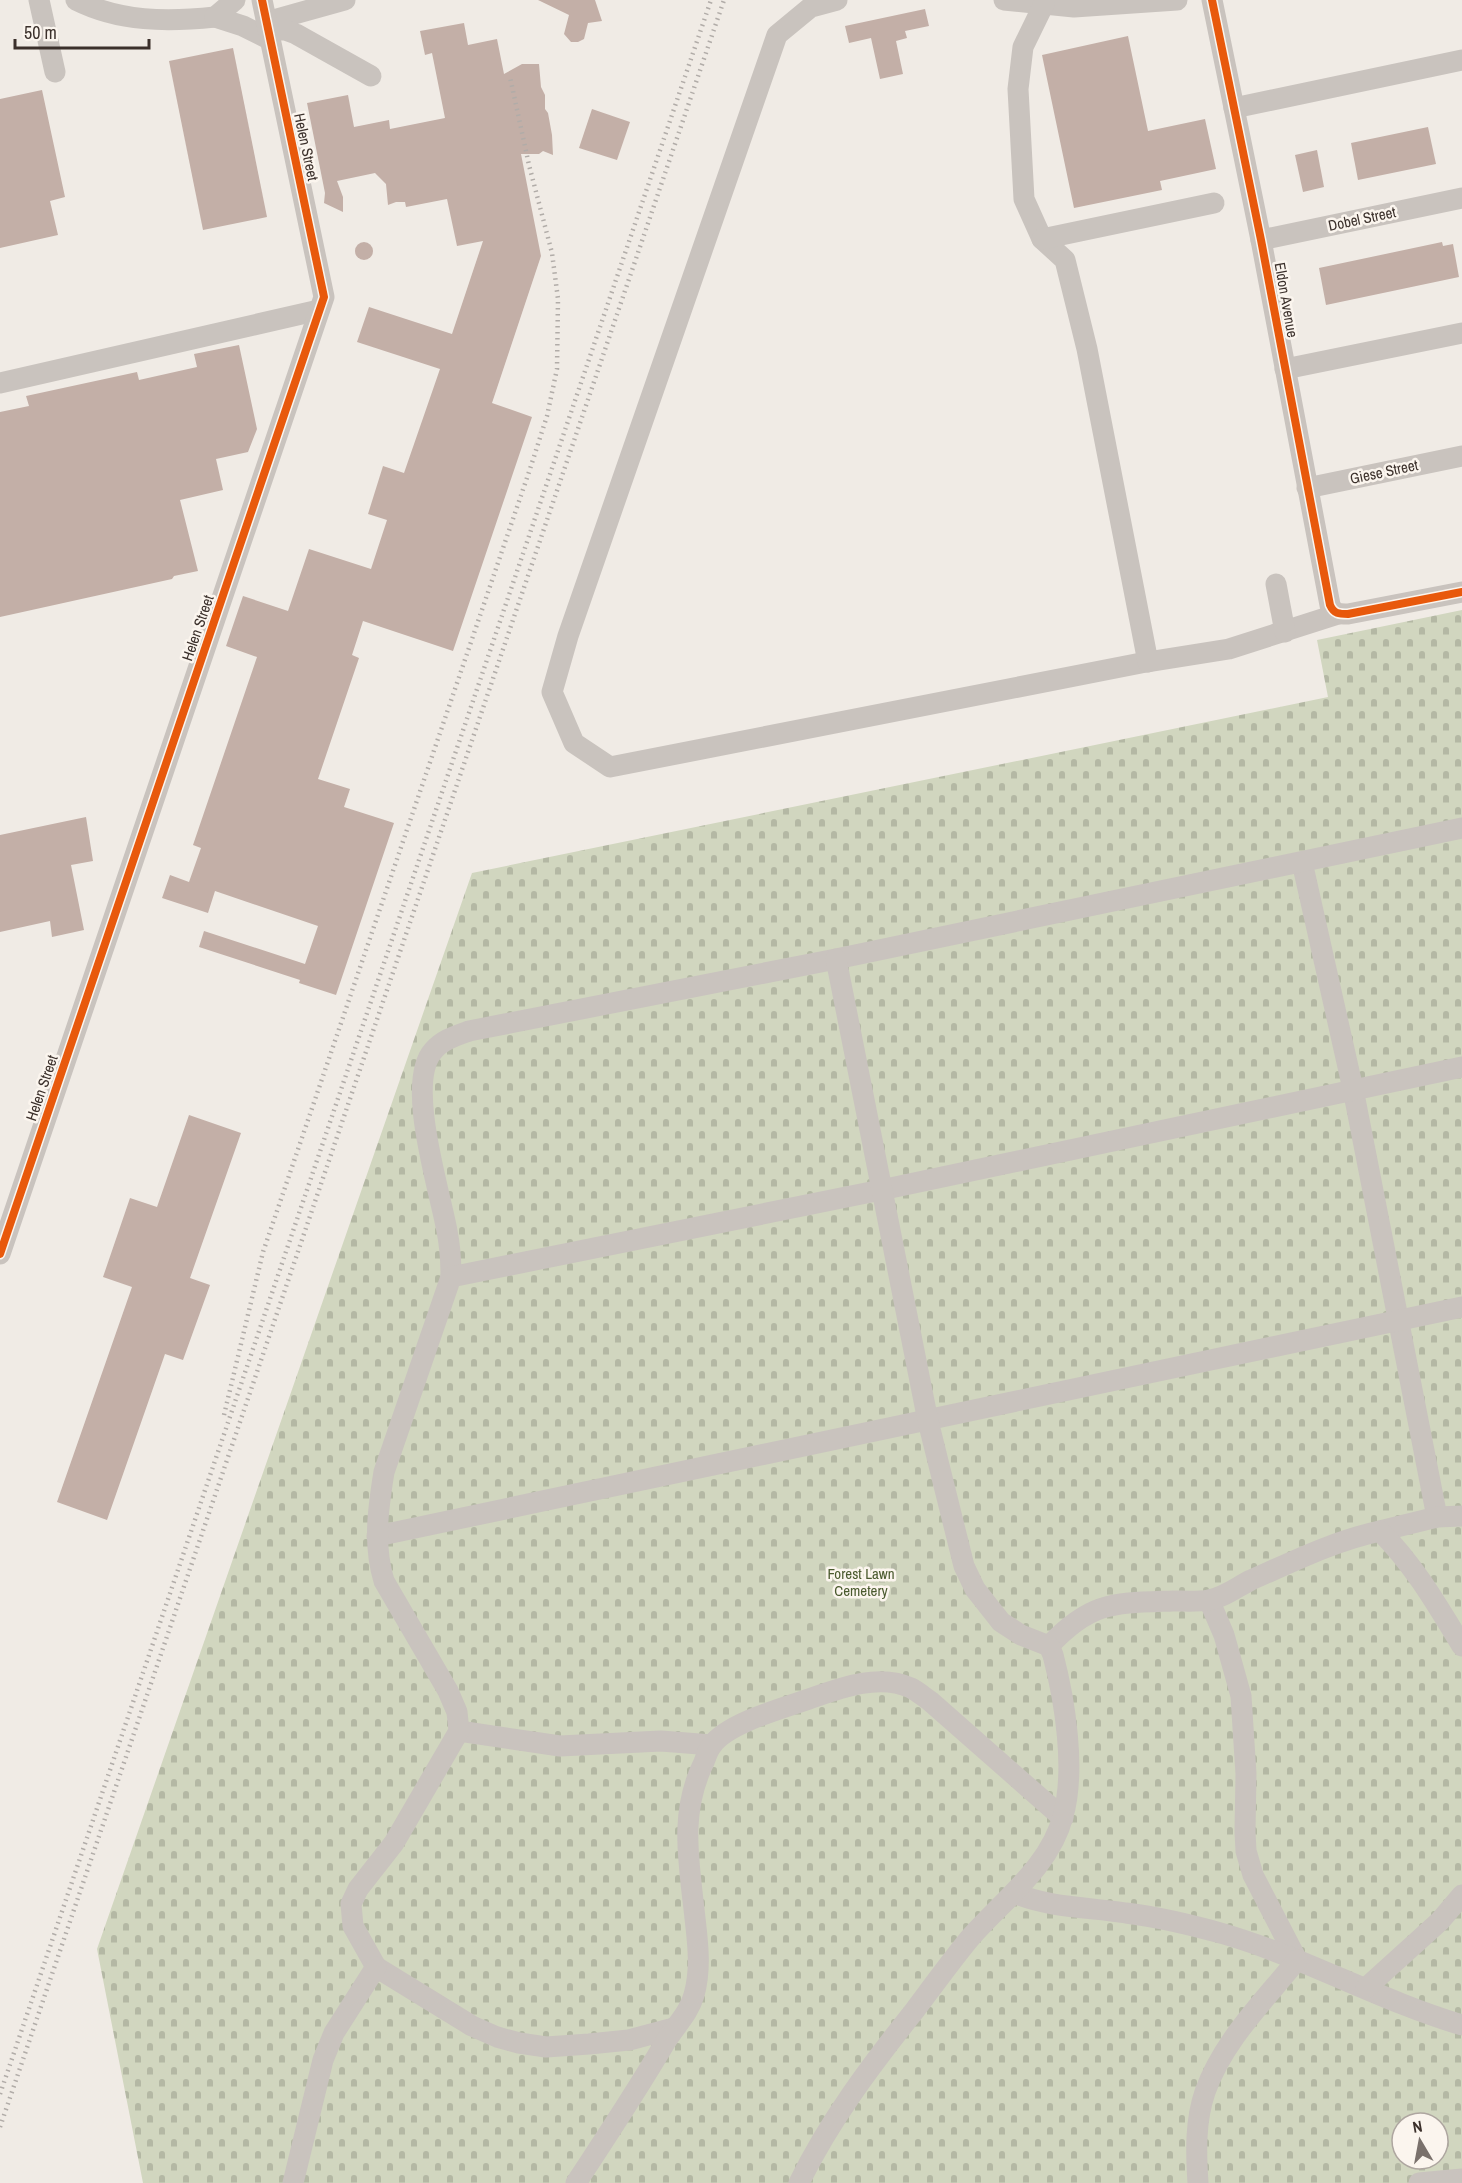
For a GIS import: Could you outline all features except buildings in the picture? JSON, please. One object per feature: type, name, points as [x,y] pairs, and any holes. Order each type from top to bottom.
[{"type":"street","points":[[39,0],[55,72]]},
{"type":"street","points":[[76,0],[95,9],[129,18],[215,17],[243,26],[285,30],[371,76]]},
{"type":"street","points":[[215,17],[235,0]]},
{"type":"street","name":"Helen Street","points":[[0,1254],[324,297],[262,0]]},
{"type":"street","points":[[268,30],[345,0]]},
{"type":"street","points":[[837,0],[811,7],[777,35],[568,636],[552,692],[574,742],[610,766],[1148,662],[1229,649],[1286,632],[1334,610],[1348,614],[1462,592]]},
{"type":"street","points":[[1004,0],[1074,7],[1177,0]]},
{"type":"street","name":"Eldon Avenue","points":[[1212,0],[1261,240],[1307,488],[1334,610]]},
{"type":"street","points":[[1044,4],[1023,47],[1018,89],[1024,199],[1042,239],[1065,260],[1087,349],[1148,662]]},
{"type":"street","points":[[1234,108],[1462,60]]},
{"type":"street","name":"Dobel Street","points":[[1261,240],[1462,198]]},
{"type":"street","points":[[1042,239],[1214,203]]},
{"type":"street","points":[[0,383],[319,310]]},
{"type":"street","points":[[1285,369],[1462,333]]},
{"type":"street","name":"Giese Street","points":[[1307,488],[1462,456]]},
{"type":"street","points":[[1276,584],[1286,632]]},
{"type":"street","points":[[674,2028],[629,2040],[546,2047],[497,2037],[472,2026],[376,1967],[353,1926],[351,1904],[358,1889],[394,1843],[459,1731],[457,1712],[448,1691],[384,1581],[377,1561],[377,1536],[384,1472],[451,1277],[448,1233],[425,1125],[422,1090],[423,1069],[432,1052],[445,1040],[469,1031],[836,959],[1462,828]]},
{"type":"street","points":[[1302,862],[1353,1089],[1400,1319],[1437,1517]]},
{"type":"street","points":[[836,959],[928,1420],[964,1566],[975,1589],[1001,1622],[1021,1635],[1049,1646]]},
{"type":"street","points":[[451,1277],[881,1190],[1462,1067]]},
{"type":"street","points":[[377,1536],[1462,1307]]},
{"type":"street","points":[[1049,1646],[1080,1617],[1100,1607],[1209,1600],[1330,1545],[1437,1517],[1462,1516]]},
{"type":"street","points":[[1380,1531],[1399,1550],[1418,1575],[1462,1646]]},
{"type":"street","points":[[1209,1600],[1224,1635],[1241,1696],[1246,1750],[1246,1851],[1253,1875],[1297,1960]]},
{"type":"street","points":[[799,2183],[832,2125],[883,2050],[971,1937],[1014,1893],[1049,1846],[1063,1818],[1068,1783],[1066,1732],[1056,1667],[1049,1646]]},
{"type":"street","points":[[576,2183],[674,2028],[688,2012],[699,1972],[687,1850],[687,1823],[698,1774],[712,1745],[740,1725],[838,1689],[868,1682],[892,1683],[910,1688],[930,1701],[1063,1818]]},
{"type":"street","points":[[459,1731],[560,1746],[661,1741],[712,1745]]},
{"type":"street","points":[[1014,1893],[1047,1904],[1127,1913],[1176,1922],[1225,1935],[1297,1960],[1432,2016],[1462,2025]]},
{"type":"street","points":[[1366,1988],[1440,1921],[1462,1895]]},
{"type":"street","points":[[1198,2183],[1196,2158],[1198,2127],[1204,2094],[1213,2072],[1242,2027],[1297,1960]]},
{"type":"street","points":[[293,2183],[323,2060],[334,2033],[376,1967]]},
{"type":"street","points":[[1419,2183],[1462,2180]]},
{"type":"green space","name":"Forest Lawn Cemetery","points":[[1462,610],[1462,2183],[143,2183],[97,1949],[472,873],[1328,697],[1317,640]]},
{"type":"railway","points":[[0,2094],[711,0]]},
{"type":"railway","points":[[0,2127],[724,0]]},
{"type":"railway","points":[[224,1415],[263,1252],[547,416],[557,369],[558,299],[552,253],[529,165],[510,77]]},
{"type":"cycle path","points":[[0,1254],[324,297],[262,0]]},
{"type":"cycle path","points":[[1212,0],[1261,240],[1330,605],[1337,613],[1348,614],[1462,592]]}]
